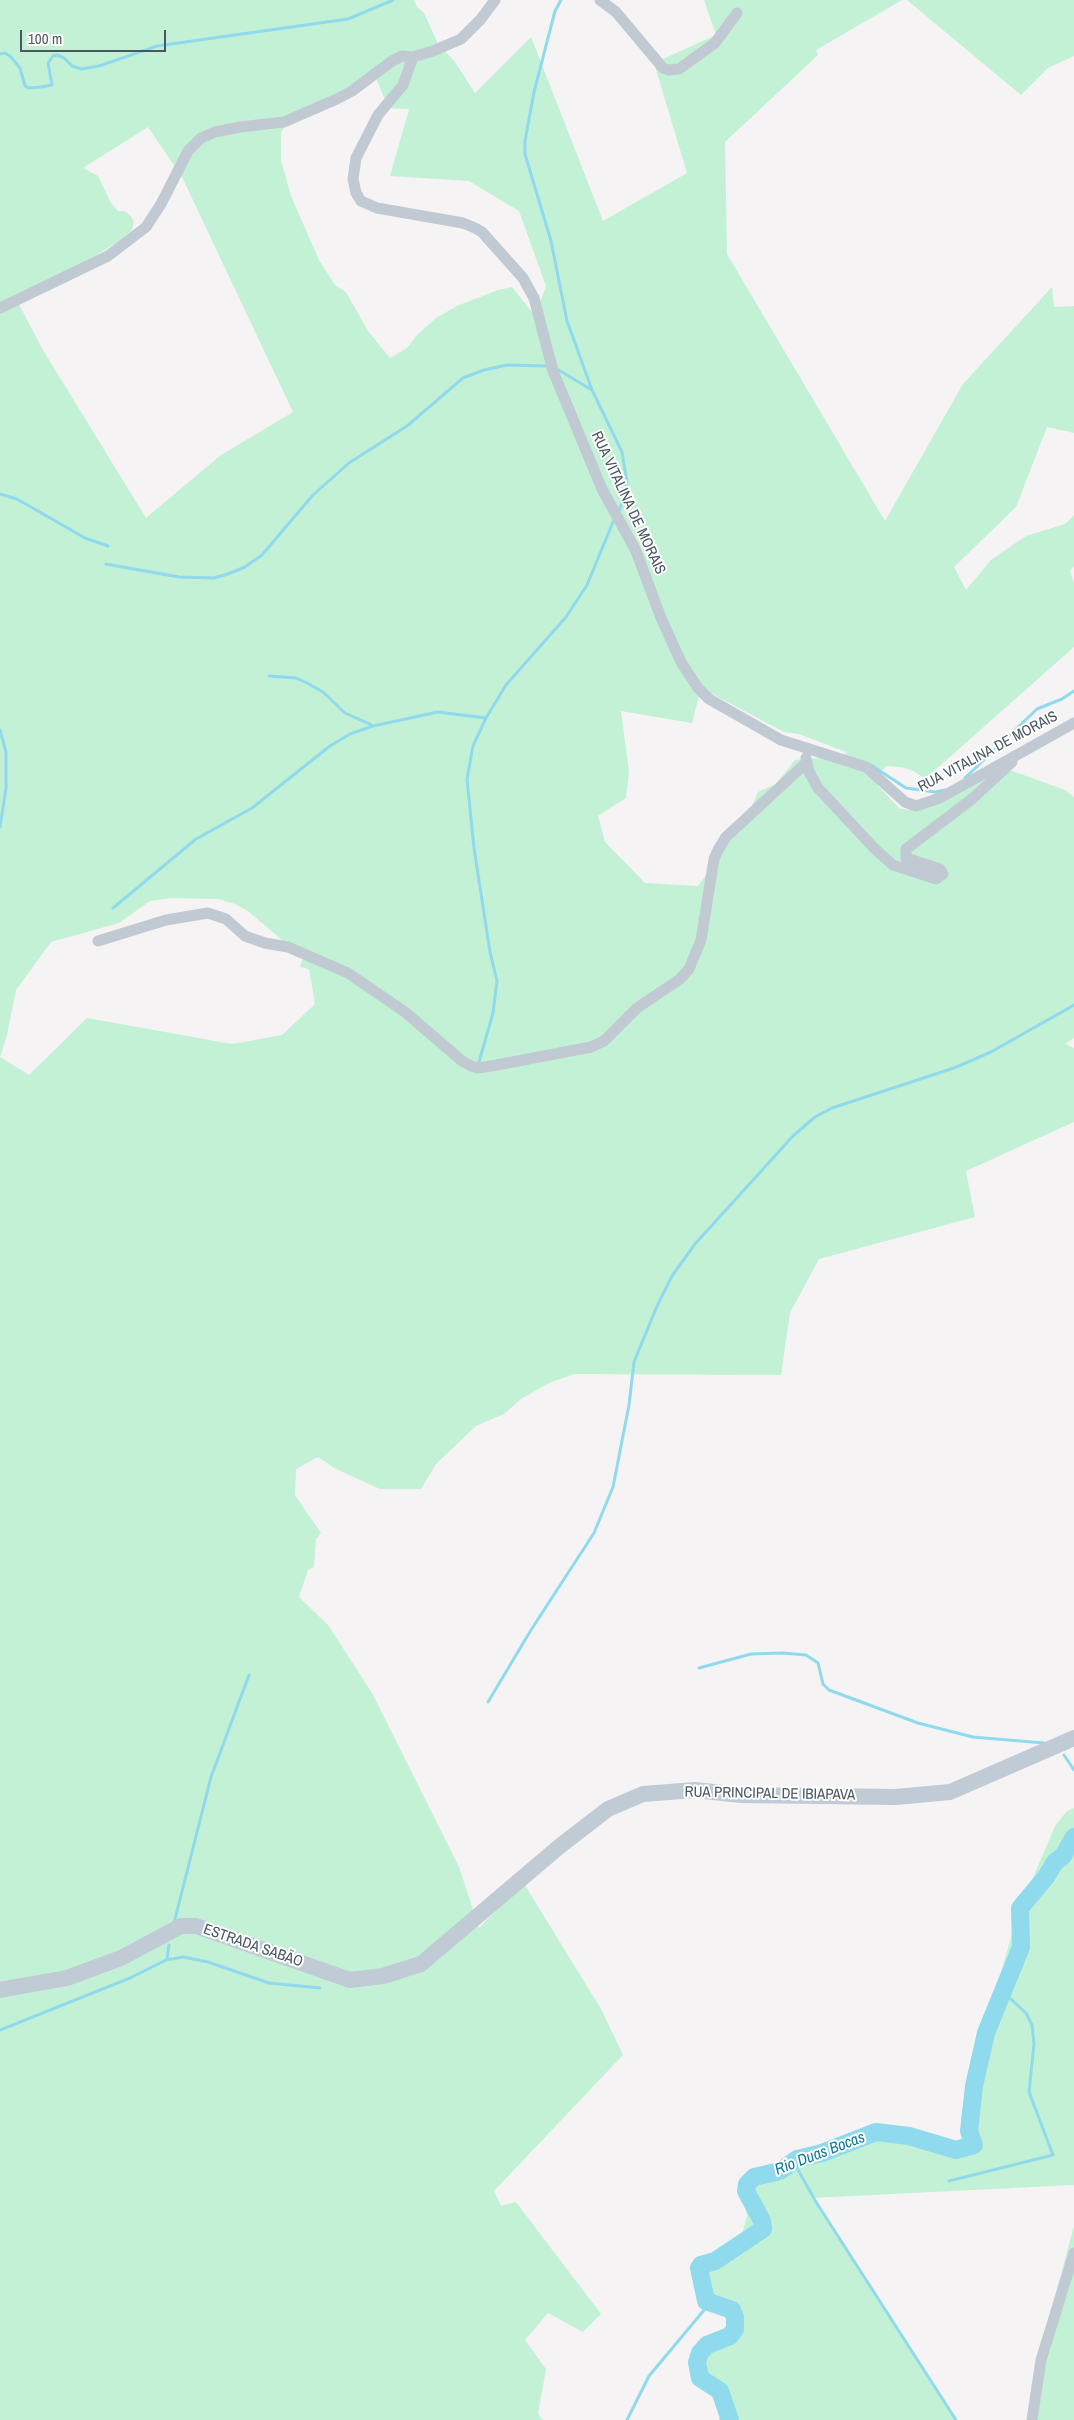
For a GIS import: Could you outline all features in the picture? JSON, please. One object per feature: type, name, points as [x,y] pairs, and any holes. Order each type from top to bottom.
[{"type":"street","points":[[0,308],[108,256],[146,227],[162,204],[188,151],[201,138],[215,132],[240,127],[284,122],[352,91],[392,61],[402,56],[413,57],[451,45],[461,39],[481,19],[495,0]]},
{"type":"street","points":[[600,0],[616,12],[663,68],[668,70],[679,69],[715,44],[737,13]]},
{"type":"street","name":"RUA VITALINA DE MORAIS","points":[[413,57],[405,80],[378,115],[356,158],[353,179],[356,194],[361,201],[377,208],[463,223],[476,228],[523,278],[534,298],[553,371],[561,392],[608,502],[636,551],[660,618],[681,662],[698,688],[709,699],[781,740],[808,750],[838,757],[866,768],[905,802],[916,806],[940,798],[1074,723]]},
{"type":"street","points":[[808,750],[806,763],[818,788],[875,849],[893,865],[940,879],[943,874],[940,869],[906,858],[906,849],[936,829],[993,781],[1020,754]]},
{"type":"street","points":[[98,941],[166,920],[208,913],[226,919],[246,936],[265,943],[288,947],[348,973],[405,1012],[462,1062],[471,1066],[478,1068],[497,1065],[591,1047],[604,1041],[637,1008],[680,978],[689,969],[701,940],[714,859],[718,850],[726,837],[806,763]]},
{"type":"street","name":"RUA PRINCIPAL DE IBIAPAVA","points":[[492,1903],[608,1809],[644,1794],[695,1790],[741,1795],[896,1797],[950,1792],[1074,1738]]},
{"type":"street","name":"ESTRADA SABÄO","points":[[0,1990],[67,1978],[121,1958],[181,1926],[196,1926],[350,1980],[383,1976],[421,1964],[492,1903]]},
{"type":"street","points":[[1032,2420],[1041,2360],[1074,2253]]},
{"type":"green space","points":[[0,0],[414,0],[417,7],[424,13],[441,50],[443,49],[455,62],[475,93],[531,37],[603,221],[687,173],[654,63],[716,35],[704,0],[902,0],[816,50],[818,55],[725,142],[727,254],[885,521],[963,384],[1052,287],[1054,307],[1074,306],[1074,433],[1047,427],[1016,507],[954,567],[966,590],[991,560],[1026,536],[1065,524],[1074,515],[1074,566],[1070,571],[1074,583],[1074,647],[925,779],[914,771],[901,767],[887,766],[875,776],[878,786],[900,809],[919,810],[1004,768],[1065,790],[1074,797],[1074,1038],[1065,1044],[1074,1048],[1074,1122],[966,1171],[975,1217],[819,1259],[790,1313],[781,1375],[574,1374],[549,1383],[521,1399],[504,1414],[476,1426],[436,1464],[421,1489],[380,1489],[336,1469],[318,1457],[296,1469],[295,1495],[321,1533],[316,1539],[314,1567],[308,1570],[299,1597],[328,1625],[372,1693],[459,1867],[479,1928],[523,1882],[601,2009],[623,2055],[494,2191],[501,2206],[516,2202],[601,2314],[583,2332],[548,2313],[525,2340],[546,2369],[538,2414],[543,2420],[0,2420]],"holes":[[[375,76],[386,102],[385,108],[409,109],[390,176],[469,181],[519,211],[546,286],[535,316],[512,287],[498,290],[457,306],[436,318],[418,334],[407,348],[390,358],[368,331],[346,292],[335,285],[319,260],[291,196],[281,160],[281,133],[289,118]],[[148,127],[182,177],[293,412],[221,455],[146,518],[43,350],[14,295],[65,275],[119,241],[132,230],[134,222],[130,215],[124,211],[118,211],[111,203],[98,176],[83,168]],[[701,688],[784,732],[799,734],[846,752],[841,760],[819,758],[795,760],[776,784],[758,792],[746,819],[698,886],[645,883],[605,842],[598,816],[626,798],[629,772],[621,711],[692,723]],[[172,898],[218,899],[235,904],[248,911],[303,958],[300,967],[309,969],[315,1004],[282,1035],[232,1044],[87,1018],[29,1075],[0,1057],[7,1035],[16,990],[51,942],[119,923],[150,901]]]},
{"type":"green space","points":[[907,0],[1074,0],[1074,56],[1048,68],[1021,95]]},
{"type":"green space","points":[[1074,1808],[1074,2185],[812,2198],[957,2420],[719,2420],[722,2397],[691,2367],[701,2348],[717,2339],[733,2324],[700,2297],[696,2268],[726,2257],[740,2242],[747,2215],[741,2186],[747,2179],[760,2183],[872,2139],[912,2130],[947,2148],[963,2137],[972,2074],[1018,1913],[1055,1826],[1067,1811]]},
{"type":"green space","points":[[1074,2226],[1074,2420],[1027,2420],[1041,2348]]},
{"type":"waterway","points":[[0,54],[5,53],[11,57],[20,68],[25,86],[29,88],[41,87],[52,85],[48,63],[53,56],[57,55],[64,58],[72,66],[81,69],[99,66],[157,46],[348,19],[393,0]]},
{"type":"waterway","points":[[561,0],[555,11],[534,92],[525,141],[525,154],[551,241],[567,321],[592,390],[622,452],[627,482],[626,493],[618,513]]},
{"type":"waterway","points":[[106,564],[179,577],[214,578],[245,567],[262,555],[313,495],[349,463],[407,426],[463,378],[484,370],[507,365],[546,366]]},
{"type":"waterway","points":[[557,369],[592,390]]},
{"type":"waterway","points":[[0,494],[17,499],[85,538],[108,546]]},
{"type":"waterway","points":[[479,1062],[493,1013],[497,981],[490,952],[474,848],[467,779],[473,746],[486,718],[506,685],[566,617],[587,585],[613,522]]},
{"type":"waterway","points":[[269,676],[296,678],[307,683],[323,692],[345,713],[372,725]]},
{"type":"waterway","points":[[965,778],[1037,709],[1062,699],[1074,691]]},
{"type":"waterway","points":[[113,908],[196,839],[252,808],[330,746],[350,734],[373,726],[438,712],[486,718]]},
{"type":"waterway","points":[[0,730],[6,752],[6,788],[0,827]]},
{"type":"waterway","points":[[871,765],[906,788],[935,792],[945,790]]},
{"type":"waterway","points":[[488,1702],[531,1630],[594,1533],[613,1487],[629,1405],[634,1362],[657,1306],[672,1276],[695,1244],[793,1136],[815,1117],[832,1108],[954,1068],[991,1052],[1074,1005]]},
{"type":"waterway","points":[[699,1668],[751,1654],[783,1653],[806,1655],[818,1663],[823,1684],[829,1690],[918,1723],[973,1737],[1044,1743]]},
{"type":"waterway","points":[[174,1923],[211,1777],[249,1675]]},
{"type":"waterway","points":[[1064,1755],[1074,1770]]},
{"type":"waterway","name":"Rio Duas Bocas","points":[[730,2420],[720,2391],[700,2378],[697,2362],[700,2353],[707,2345],[730,2336],[735,2329],[735,2318],[732,2310],[706,2301],[699,2268],[701,2265],[715,2261],[763,2229],[762,2221],[746,2191],[747,2184],[754,2177],[780,2171],[797,2159],[822,2153],[876,2132],[909,2136],[956,2150],[974,2145],[969,2131],[974,2086],[986,2033],[1021,1947],[1020,1908],[1046,1877],[1055,1862],[1063,1856],[1074,1837]]},
{"type":"waterway","points":[[167,1959],[169,1945]]},
{"type":"waterway","points":[[0,2030],[130,1978],[166,1960],[183,1957],[208,1962],[269,1983],[320,1988]]},
{"type":"waterway","points":[[949,2181],[1053,2155],[1029,2092],[1034,2044],[1032,2025],[1026,2013],[1003,1992]]},
{"type":"waterway","points":[[793,2161],[816,2202],[956,2420]]},
{"type":"waterway","points":[[627,2420],[649,2376],[710,2303]]}]
